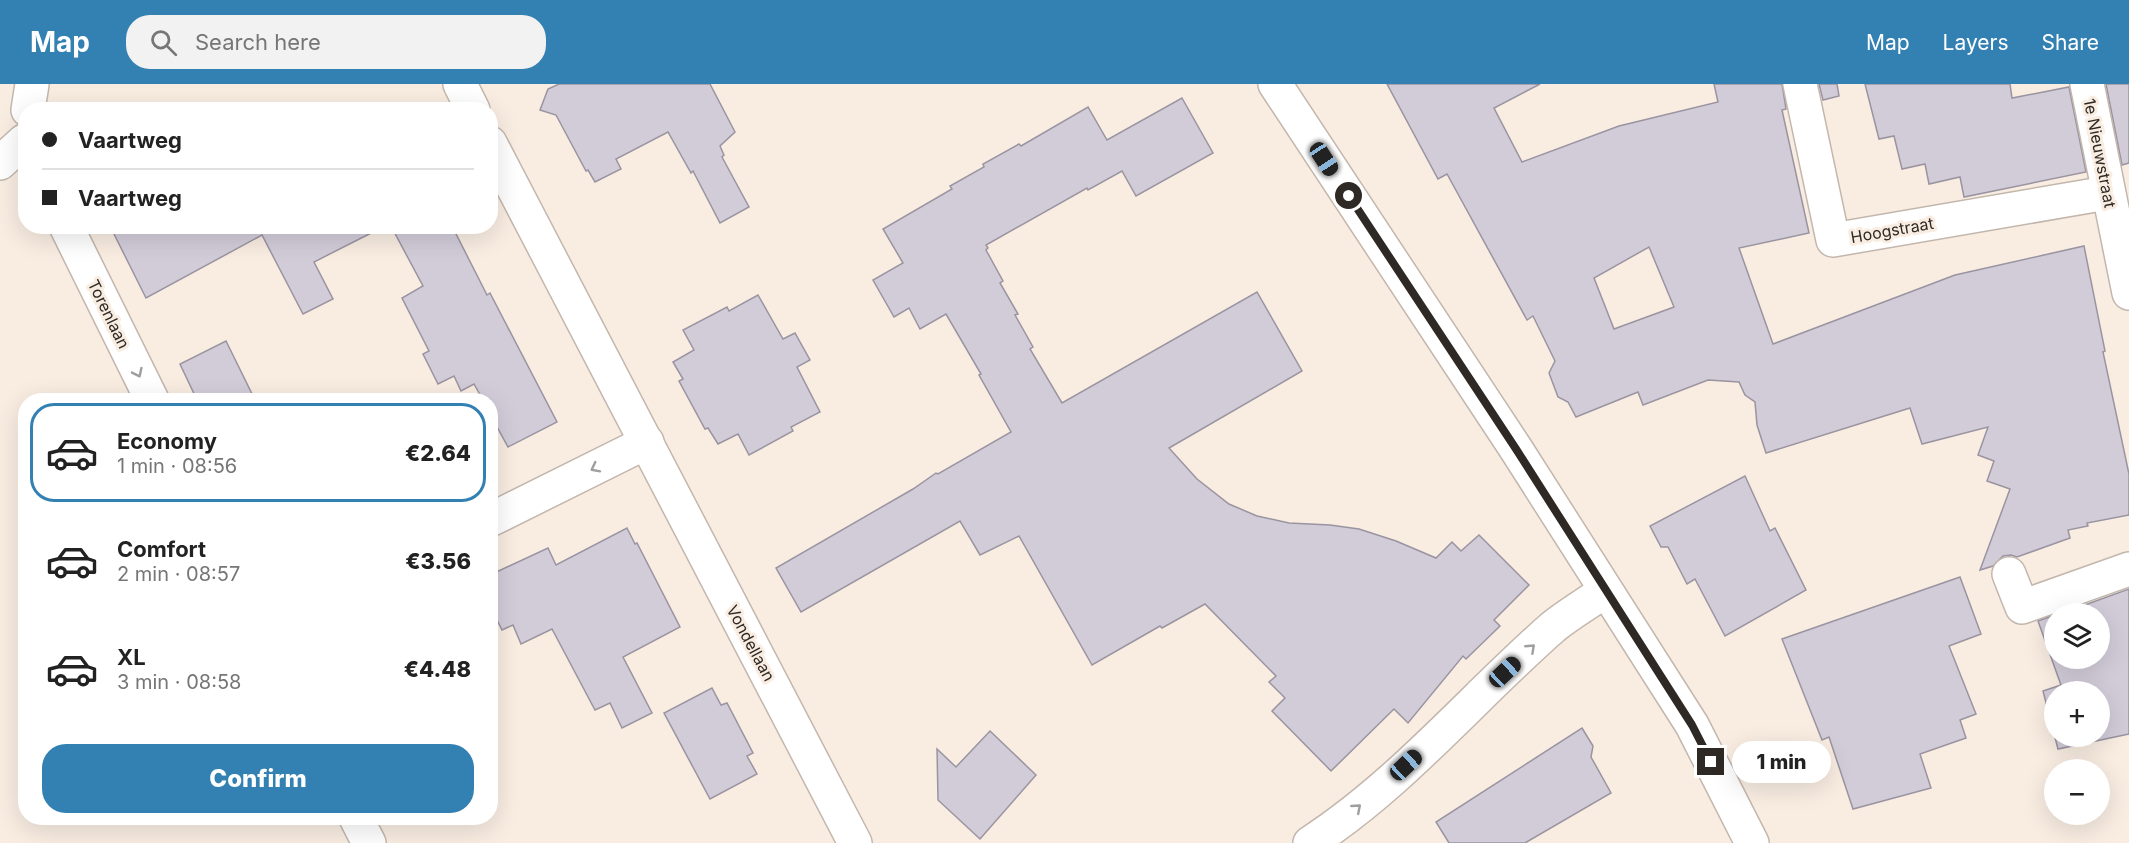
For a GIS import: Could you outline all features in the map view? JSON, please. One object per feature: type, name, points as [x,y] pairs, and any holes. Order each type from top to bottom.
[{"type":"street","points":[[30,102],[32,84]]},
{"type":"street","points":[[460,84],[469,102]]},
{"type":"street","points":[[1275,84],[1510,439],[1692,725],[1752,843]]},
{"type":"street","name":"Hoogstraat","points":[[1800,84],[1833,240],[2108,193]]},
{"type":"street","name":"1e Nieuwstraat","points":[[2087,84],[2129,293]]},
{"type":"street","points":[[0,163],[18,141]]},
{"type":"street","name":"Vondellaan","points":[[498,159],[855,843]]},
{"type":"street","name":"Torenlaan","points":[[70,234],[149,393]]},
{"type":"street","points":[[498,516],[647,442]]},
{"type":"street","points":[[2009,574],[2022,607],[2129,569]]},
{"type":"street","points":[[1310,843],[1338,825],[1389,780],[1555,626],[1605,591]]},
{"type":"street","points":[[360,825],[369,843]]},
{"type":"building","points":[[559,84],[710,84],[735,132],[720,146],[724,155],[722,157],[749,207],[720,223],[693,171],[691,173],[668,132],[616,159],[621,169],[595,182],[588,170],[586,171],[556,115],[540,110],[548,89]]},
{"type":"building","points":[[1387,84],[1540,84],[1494,108],[1522,162],[1619,126],[1718,102],[1714,84],[1782,84],[1786,109],[1782,110],[1809,233],[1739,248],[1773,344],[1955,275],[2084,246],[2105,351],[2103,352],[2129,474],[2129,515],[2087,523],[2088,526],[2068,530],[2070,538],[2017,557],[2003,556],[1993,566],[1980,570],[2010,489],[1987,481],[1994,461],[1978,455],[1988,427],[1922,444],[1910,408],[1766,453],[1757,425],[1755,402],[1745,395],[1739,382],[1708,380],[1643,405],[1638,392],[1576,417],[1568,402],[1558,397],[1549,373],[1555,361],[1533,316],[1527,320],[1447,174],[1438,179]],"holes":[[[1649,247],[1674,307],[1614,329],[1594,278]]]},
{"type":"building","points":[[1819,84],[1837,84],[1839,96],[1823,100]]},
{"type":"building","points":[[1865,84],[2010,84],[2012,98],[2069,87],[2086,172],[1964,197],[1960,177],[1929,184],[1925,164],[1902,169],[1894,136],[1879,139]]},
{"type":"building","points":[[2106,84],[2129,84],[2129,163],[2122,165]]},
{"type":"building","points":[[1182,98],[1213,153],[1136,196],[1122,171],[986,245],[988,248],[986,250],[1003,281],[1000,283],[1033,347],[1030,349],[1062,403],[1257,292],[1302,371],[1169,448],[1197,479],[1229,504],[1257,516],[1289,523],[1359,529],[1396,541],[1436,558],[1452,542],[1461,551],[1479,535],[1529,585],[1494,620],[1500,626],[1466,659],[1463,656],[1408,723],[1394,709],[1331,771],[1272,711],[1285,698],[1269,682],[1276,676],[1205,604],[1162,628],[1160,626],[1092,665],[1019,536],[980,555],[960,521],[801,612],[776,568],[913,489],[936,473],[938,474],[1011,432],[946,314],[920,329],[909,308],[894,317],[873,280],[903,263],[883,229],[952,189],[950,186],[984,167],[983,164],[1019,144],[1021,146],[1088,107],[1107,140]]},
{"type":"building","points":[[114,234],[369,234],[314,262],[333,299],[303,314],[262,235],[146,298]]},
{"type":"building","points":[[395,234],[456,234],[487,295],[490,293],[557,422],[508,447],[498,429],[498,393],[479,393],[474,384],[461,391],[454,376],[438,384],[423,354],[429,351],[402,298],[423,286]]},
{"type":"building","points":[[758,295],[783,339],[795,333],[810,360],[797,367],[820,412],[791,427],[793,431],[749,455],[738,434],[718,444],[708,428],[705,429],[679,381],[683,379],[673,362],[694,350],[683,330],[727,307],[729,311]]},
{"type":"building","points":[[226,341],[252,393],[194,393],[180,364]]},
{"type":"building","points":[[1745,476],[1770,531],[1775,528],[1806,590],[1725,636],[1695,579],[1687,584],[1668,547],[1661,547],[1650,526]]},
{"type":"building","points":[[627,528],[635,544],[637,543],[680,627],[623,657],[652,713],[622,728],[610,703],[595,710],[552,629],[521,644],[513,625],[502,630],[498,622],[498,571],[548,548],[556,565]]},
{"type":"building","points":[[1960,577],[1981,634],[1949,646],[1976,714],[1960,720],[1966,738],[1920,754],[1931,788],[1853,809],[1829,737],[1822,740],[1782,639]]},
{"type":"building","points":[[2129,589],[2129,734],[2110,738],[2110,681],[2060,681],[2055,669],[2110,669],[2110,603],[2090,603]]},
{"type":"building","points":[[2044,619],[2044,638],[2038,621]]},
{"type":"building","points":[[712,688],[721,705],[727,703],[753,753],[747,756],[757,774],[710,799],[664,713]]},
{"type":"building","points":[[1582,728],[1593,746],[1591,757],[1611,793],[1525,843],[1449,843],[1436,822]]},
{"type":"building","points":[[990,731],[1036,775],[980,839],[938,800],[937,749],[956,767]]},
{"type":"route","points":[[1349,196],[1516,449],[1692,725],[1711,762]]}]
